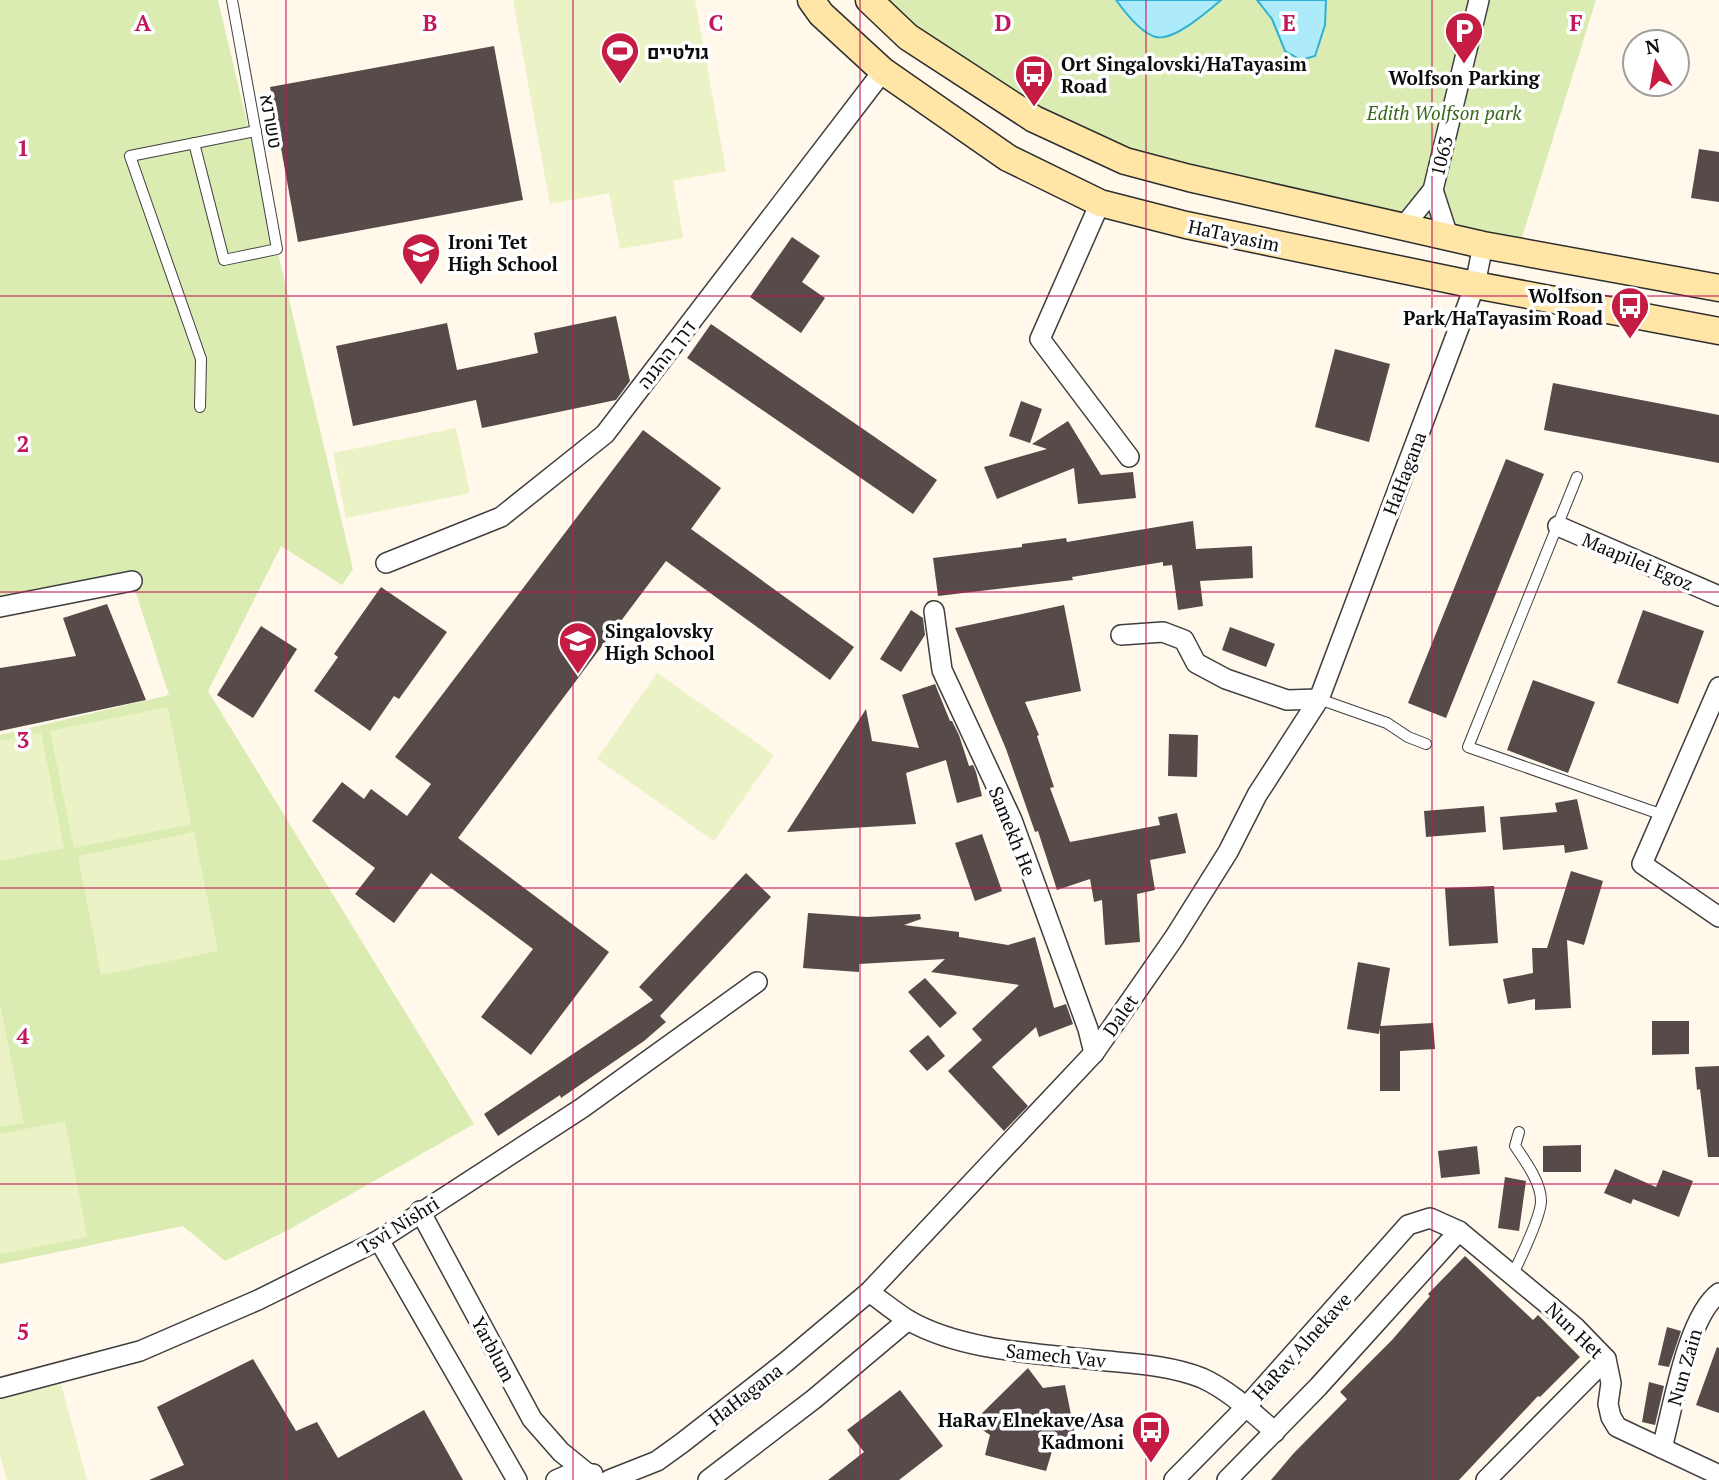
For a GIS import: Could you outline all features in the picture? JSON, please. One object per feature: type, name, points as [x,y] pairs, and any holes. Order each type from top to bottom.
[{"type":"main road","name":"HaTayasim","points":[[811,0],[821,14],[883,71],[1008,158],[1100,203],[1186,225],[1475,285],[1719,331]]},
{"type":"main road","points":[[869,0],[908,37],[1034,119],[1125,160],[1189,178],[1483,245],[1719,288]]},
{"type":"street","name":"1063","points":[[1404,226],[1433,190],[1479,0]]},
{"type":"street","name":"דרך ההגנה","points":[[386,563],[501,517],[605,434],[883,71]]},
{"type":"street","name":"1063","points":[[1433,190],[1448,236]]},
{"type":"street","points":[[1100,203],[1040,339],[1129,457]]},
{"type":"street","name":"HaHagana","points":[[1319,699],[1475,285],[1483,245]]},
{"type":"street","name":"Maapilei Egoz","points":[[1558,526],[1719,596]]},
{"type":"street","points":[[0,607],[132,581]]},
{"type":"street","name":"Samekh He","points":[[934,611],[942,670],[1012,821],[1088,1029],[1094,1053]]},
{"type":"street","points":[[1121,635],[1163,632],[1184,640],[1196,663],[1226,679],[1287,700],[1319,699]]},
{"type":"street","points":[[1719,687],[1642,864],[1719,917]]},
{"type":"street","name":"Dalet","points":[[869,1292],[1094,1053],[1181,928],[1228,852],[1257,796],[1319,699]]},
{"type":"street","name":"Tsvi Nishri","points":[[0,1388],[140,1351],[258,1300],[379,1240],[582,1108],[757,982]]},
{"type":"street","name":"Yarblum","points":[[420,1212],[532,1419],[561,1452],[587,1473]]},
{"type":"street","name":"Nun Het","points":[[1430,1218],[1459,1231],[1513,1274],[1575,1326],[1606,1359],[1611,1383],[1608,1404],[1617,1427],[1719,1475]]},
{"type":"street","name":"HaRav Alnekave","points":[[1174,1480],[1246,1407],[1408,1225],[1430,1218]]},
{"type":"street","name":"HaRav Alnekave","points":[[1227,1480],[1275,1432],[1459,1231]]},
{"type":"street","points":[[379,1240],[517,1480]]},
{"type":"street","name":"HaHagana","points":[[608,1480],[657,1461],[674,1449],[788,1361],[869,1292]]},
{"type":"street","name":"Samech Vav","points":[[869,1292],[908,1320],[928,1329],[1000,1349],[1171,1368],[1204,1379],[1246,1407]]},
{"type":"street","name":"Nun Zain","points":[[1662,1448],[1690,1339],[1698,1319],[1712,1298],[1719,1293]]},
{"type":"street","points":[[708,1480],[814,1399],[908,1320]]},
{"type":"street","points":[[1486,1480],[1606,1359]]},
{"type":"street","points":[[1246,1407],[1275,1432]]},
{"type":"street","points":[[556,1480],[572,1473],[587,1473],[608,1480]]},
{"type":"lane","name":"טשרנא","points":[[194,143],[224,260],[277,249],[232,0]]},
{"type":"lane","points":[[201,407],[201,359],[130,156],[256,131]]},
{"type":"lane","points":[[1577,477],[1468,747],[1664,815]]},
{"type":"lane","points":[[1319,699],[1387,723],[1408,737],[1426,744]]},
{"type":"lane","points":[[1513,1274],[1528,1242],[1541,1201],[1535,1179],[1515,1146],[1519,1132]]},
{"type":"green space","points":[[0,0],[218,0],[353,569],[342,585],[281,546],[208,691],[474,1124],[288,1230],[225,1261],[183,1226],[0,1264],[0,735],[169,695],[132,581],[0,608]]},
{"type":"green space","name":"גולטיים","points":[[513,0],[695,0],[726,171],[673,181],[683,238],[620,249],[609,193],[550,204]]},
{"type":"green space","name":"Edith Wolfson park","points":[[882,0],[1596,0],[1521,241],[1122,153],[1008,94]]},
{"type":"green space","points":[[456,428],[470,493],[346,518],[333,453]]},
{"type":"green space","points":[[657,673],[774,755],[714,841],[597,759]]},
{"type":"green space","points":[[168,707],[191,824],[74,848],[50,731]]},
{"type":"green space","points":[[41,733],[64,848],[0,861],[0,741]]},
{"type":"green space","points":[[194,832],[218,951],[101,975],[78,856]]},
{"type":"green space","points":[[0,1003],[24,1123],[0,1127]]},
{"type":"green space","points":[[65,1121],[87,1237],[0,1254],[0,1134]]},
{"type":"green space","points":[[60,1380],[87,1480],[7,1480],[0,1456],[0,1396]]},
{"type":"water","points":[[1116,0],[1221,0],[1181,30],[1172,35],[1156,37],[1134,22]]},
{"type":"water","points":[[1257,0],[1326,0],[1325,25],[1315,56],[1301,60],[1285,51],[1272,19]]},
{"type":"building","points":[[494,46],[523,200],[298,242],[270,87]]},
{"type":"building","points":[[1699,149],[1719,152],[1719,202],[1691,198]]},
{"type":"building","points":[[792,237],[820,256],[802,282],[825,298],[801,333],[750,297]]},
{"type":"building","points":[[616,316],[630,381],[616,400],[482,428],[476,400],[353,426],[336,346],[447,323],[457,370],[538,353],[534,333]]},
{"type":"building","points":[[711,324],[937,480],[913,514],[687,358]]},
{"type":"building","points":[[1335,349],[1390,364],[1369,442],[1315,427]]},
{"type":"building","points":[[1553,383],[1719,415],[1719,463],[1544,430]]},
{"type":"building","points":[[1021,401],[1042,409],[1030,443],[1009,436]]},
{"type":"building","points":[[1068,421],[1101,475],[1133,472],[1136,498],[1078,504],[1074,468],[997,499],[984,467],[1047,449],[1032,444]]},
{"type":"building","points":[[643,430],[721,488],[691,529],[854,647],[830,680],[666,561],[458,838],[609,952],[531,1055],[481,1017],[533,949],[431,873],[394,923],[355,894],[375,868],[312,821],[342,782],[364,799],[371,789],[407,816],[431,784],[395,757]]},
{"type":"building","points":[[1506,459],[1544,474],[1446,718],[1408,703]]},
{"type":"building","points":[[1193,521],[1196,549],[1252,546],[1253,578],[1200,581],[1203,606],[1178,610],[1172,565],[1163,566],[1163,562],[1072,577],[1073,580],[938,596],[933,558],[1022,547],[1022,544],[1066,538],[1067,542]]},
{"type":"building","points":[[381,587],[447,632],[399,699],[394,696],[370,731],[314,691],[338,657],[334,654]]},
{"type":"building","points":[[107,604],[146,700],[0,731],[0,668],[76,656],[63,618]]},
{"type":"building","points":[[1064,605],[1081,691],[1025,702],[1039,735],[1037,736],[1054,787],[1050,788],[1070,842],[1160,825],[1158,817],[1177,813],[1186,853],[1150,860],[1155,890],[1137,894],[1140,942],[1105,945],[1102,900],[1094,902],[1090,879],[1057,890],[1038,831],[1035,832],[1006,749],[955,628]]},
{"type":"building","points":[[911,610],[923,618],[925,635],[901,672],[880,659]]},
{"type":"building","points":[[1643,610],[1704,631],[1678,704],[1617,683]]},
{"type":"building","points":[[261,626],[297,649],[253,718],[217,695]]},
{"type":"building","points":[[1230,627],[1275,644],[1266,667],[1222,650]]},
{"type":"building","points":[[1533,680],[1595,702],[1568,773],[1507,750]]},
{"type":"building","points":[[935,684],[950,721],[959,735],[969,766],[973,765],[976,772],[982,796],[957,803],[946,760],[906,773],[916,824],[787,832],[866,709],[872,741],[919,748],[902,695]]},
{"type":"building","points":[[1169,734],[1198,735],[1197,777],[1168,776]]},
{"type":"building","points":[[1577,799],[1588,849],[1565,853],[1564,845],[1503,850],[1500,817],[1557,812],[1555,803]]},
{"type":"building","points":[[1484,806],[1486,832],[1426,837],[1424,811]]},
{"type":"building","points":[[982,834],[1002,891],[975,901],[955,843]]},
{"type":"building","points":[[1571,871],[1603,881],[1584,945],[1567,940],[1571,1008],[1535,1010],[1535,999],[1508,1004],[1503,979],[1533,973],[1532,948],[1547,948]]},
{"type":"building","points":[[746,873],[771,897],[660,1016],[666,1022],[644,1041],[561,1098],[560,1095],[498,1136],[484,1114],[653,1000],[639,987]]},
{"type":"building","points":[[1494,886],[1498,943],[1449,946],[1445,888]]},
{"type":"building","points":[[808,913],[867,917],[920,914],[921,919],[904,925],[959,932],[959,937],[1008,945],[1035,937],[1054,1008],[1066,1004],[1073,1024],[1039,1037],[1036,1027],[992,1067],[1028,1106],[1004,1131],[948,1071],[982,1040],[972,1029],[1019,985],[931,972],[945,959],[859,964],[859,972],[803,968]]},
{"type":"building","points":[[1358,962],[1390,968],[1379,1034],[1347,1029]]},
{"type":"building","points":[[925,978],[957,1013],[940,1028],[908,992]]},
{"type":"building","points":[[1652,1021],[1689,1021],[1689,1054],[1652,1055]]},
{"type":"building","points":[[1433,1023],[1435,1049],[1400,1051],[1400,1091],[1380,1091],[1380,1026]]},
{"type":"building","points":[[928,1035],[945,1056],[927,1071],[909,1051]]},
{"type":"building","points":[[1719,1066],[1719,1157],[1708,1157],[1695,1067]]},
{"type":"building","points":[[1581,1145],[1581,1172],[1543,1172],[1543,1146]]},
{"type":"building","points":[[1477,1146],[1480,1174],[1441,1178],[1438,1151]]},
{"type":"building","points":[[1615,1169],[1656,1187],[1663,1170],[1693,1181],[1679,1217],[1633,1199],[1631,1204],[1604,1193]]},
{"type":"building","points":[[1505,1177],[1526,1181],[1519,1231],[1498,1228]]},
{"type":"building","points":[[1465,1256],[1533,1320],[1538,1315],[1580,1357],[1538,1396],[1459,1480],[1271,1480],[1347,1399],[1340,1392],[1392,1340],[1430,1296],[1428,1294]]},
{"type":"building","points":[[1667,1327],[1681,1331],[1669,1367],[1658,1365]]},
{"type":"building","points":[[1717,1347],[1719,1348],[1719,1413],[1696,1405]]},
{"type":"building","points":[[253,1359],[296,1431],[317,1422],[338,1458],[424,1410],[463,1480],[149,1480],[184,1465],[157,1407]]},
{"type":"building","points":[[1028,1368],[1043,1388],[1065,1385],[1077,1444],[1053,1448],[1046,1471],[985,1455],[990,1435],[972,1423]]},
{"type":"building","points":[[1649,1382],[1664,1386],[1655,1425],[1642,1422]]},
{"type":"building","points":[[900,1390],[943,1446],[899,1480],[828,1480],[864,1452],[847,1430]]},
{"type":"place","name":"Wolfson Parking","points":[[1464,65]]},
{"type":"place","name":"גולטיים","points":[[620,85]]},
{"type":"place","name":"Ort Singalovski/HaTayasim Road","points":[[1034,108]]},
{"type":"place","name":"Ironi Tet High School","points":[[421,286]]},
{"type":"place","name":"Wolfson Park/HaTayasim Road","points":[[1630,340]]},
{"type":"place","name":"Singalovsky High School","points":[[578,675]]},
{"type":"place","name":"HaRav Elnekave/Asa Kadmoni","points":[[1151,1464]]}]
